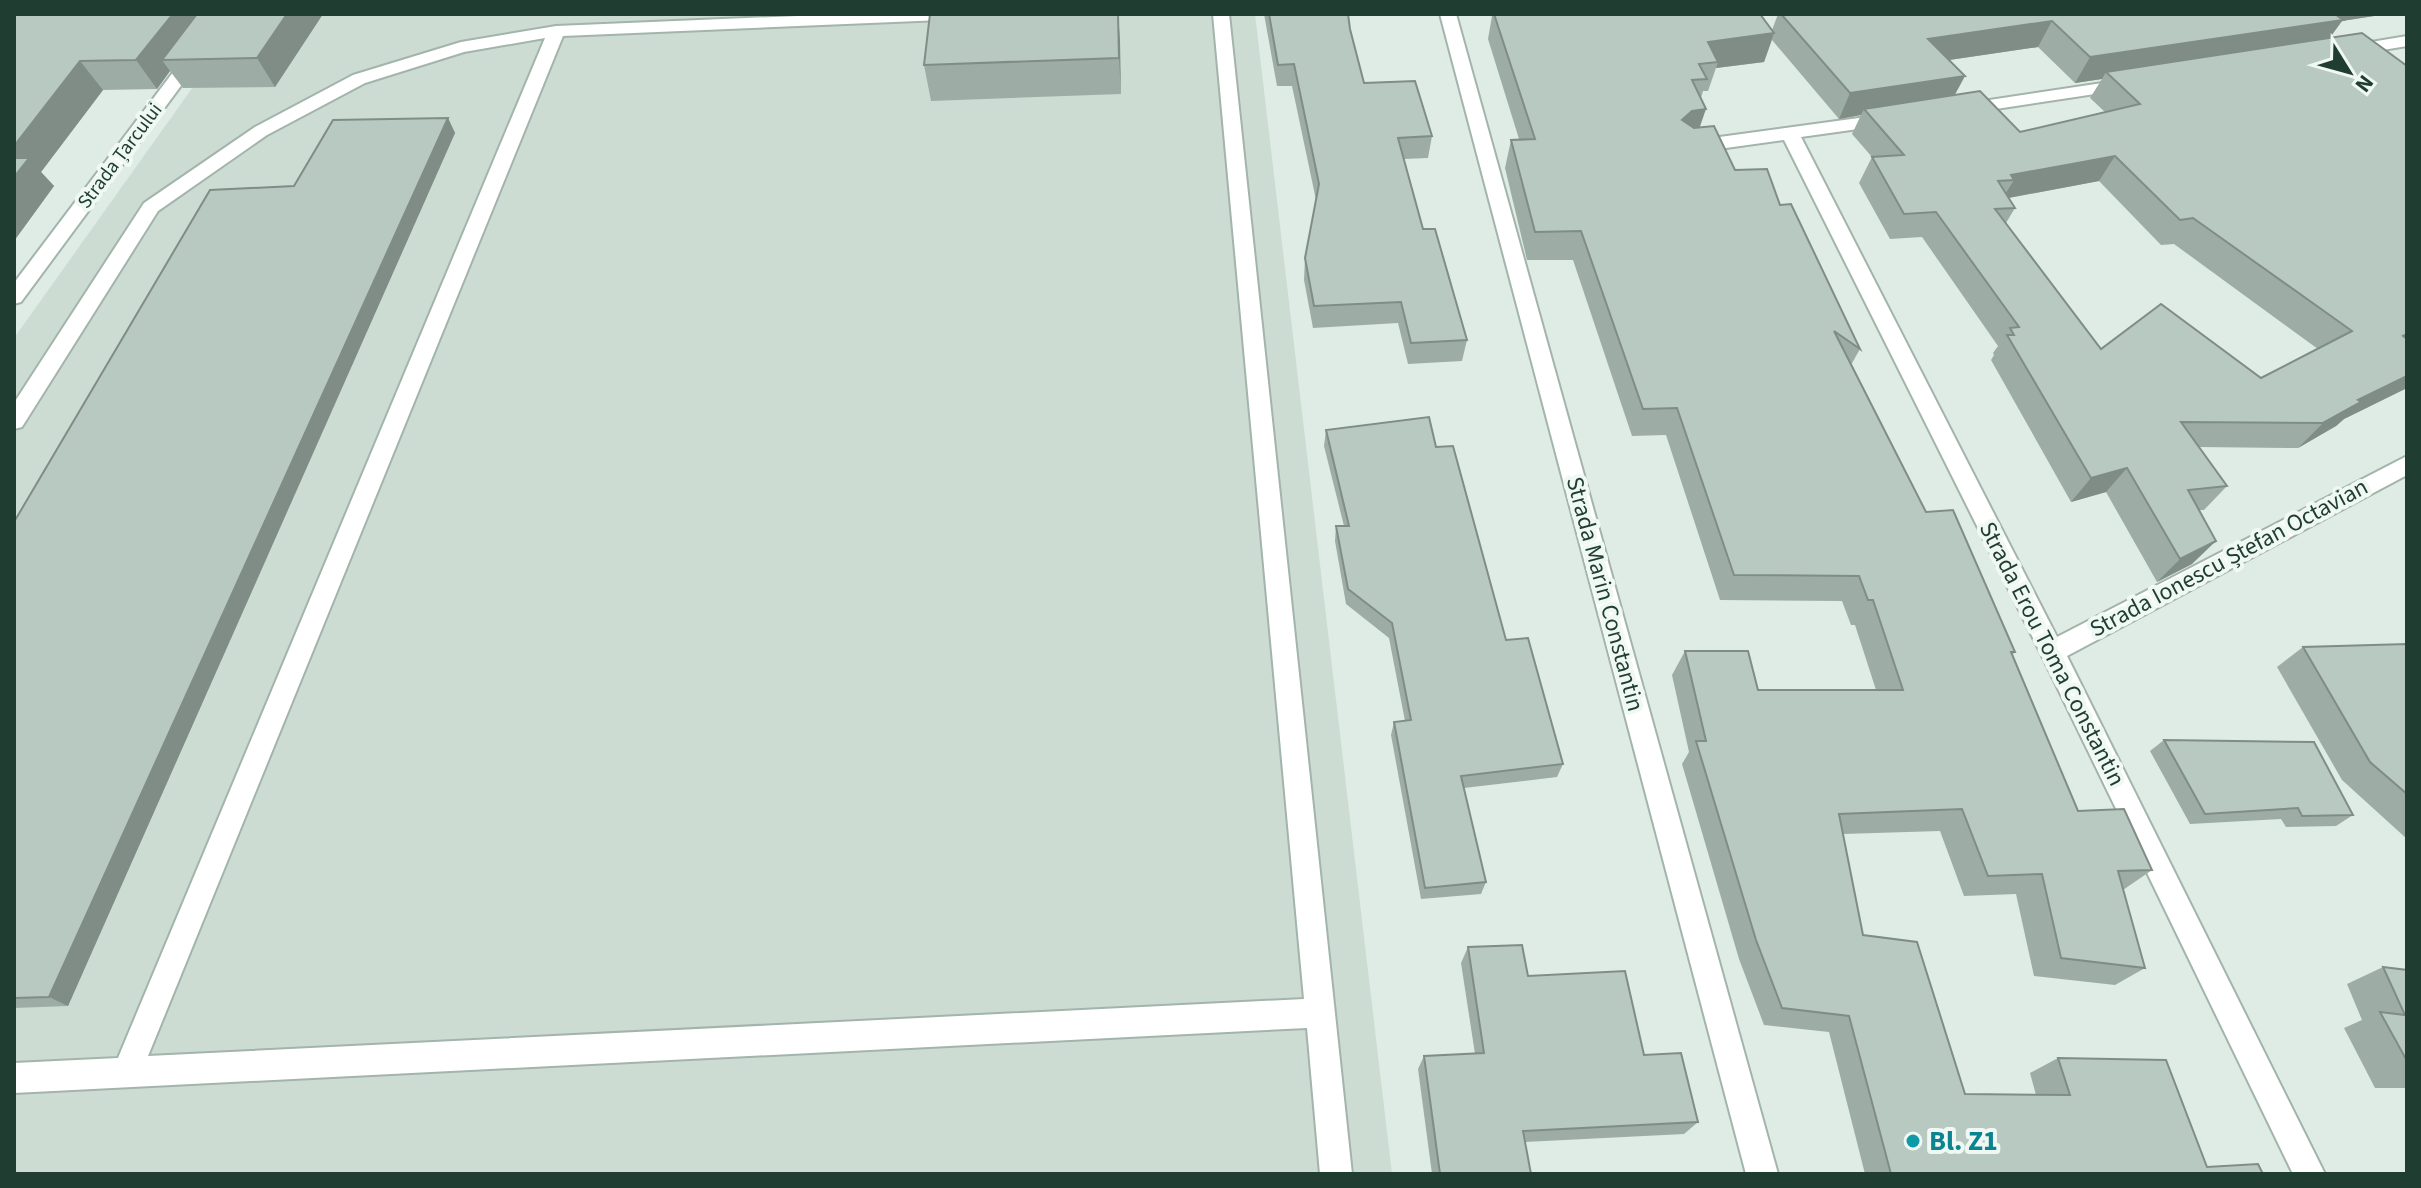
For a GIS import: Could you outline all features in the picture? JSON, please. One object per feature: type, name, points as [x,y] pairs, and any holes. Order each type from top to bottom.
[{"type":"street","name":"Strada Țarcului","points":[[14,297],[226,14]]},
{"type":"street","points":[[14,421],[151,207],[261,131],[359,79],[461,47],[556,31],[966,14]]},
{"type":"street","points":[[1221,14],[1336,1174]]},
{"type":"street","name":"Strada Marin Constantin","points":[[1448,14],[1762,1174]]},
{"type":"street","points":[[127,1072],[556,31]]},
{"type":"street","points":[[2322,54],[2407,41]]},
{"type":"street","points":[[1948,111],[2152,80]]},
{"type":"street","points":[[1684,148],[1900,118]]},
{"type":"street","name":"Strada Erou Toma Constantin","points":[[1791,135],[2052,652],[2309,1174]]},
{"type":"street","name":"Strada Ionescu Ștefan Octavian","points":[[2052,652],[2407,465]]},
{"type":"street","points":[[14,1078],[1319,1013]]},
{"type":"shaded area","points":[[245,14],[1255,14],[1392,1174],[14,1174],[14,338]]},
{"type":"building","points":[[14,14],[173,14],[136,60],[80,61],[14,146]]},
{"type":"building","points":[[197,14],[287,14],[257,58],[162,60]]},
{"type":"building","points":[[930,14],[1118,14],[1119,58],[924,65]]},
{"type":"building","points":[[1269,14],[1348,14],[1364,83],[1415,81],[1432,136],[1398,138],[1423,229],[1435,229],[1467,340],[1411,343],[1401,302],[1314,306],[1305,258],[1319,184],[1294,64],[1278,65]]},
{"type":"building","points":[[1494,14],[1760,14],[1774,33],[1708,42],[1718,62],[1699,64],[1707,79],[1692,80],[1706,109],[1692,111],[1682,120],[1694,128],[1714,126],[1735,170],[1767,169],[1780,205],[1791,204],[1860,349],[1834,331],[1926,512],[1953,510],[2015,652],[2011,652],[2078,811],[2124,809],[2152,870],[2118,871],[2145,968],[2061,958],[2042,874],[1988,876],[1962,809],[1839,814],[1863,935],[1917,942],[1965,1094],[2070,1095],[2058,1058],[2166,1060],[2207,1167],[2258,1164],[2263,1174],[1891,1174],[1849,1016],[1782,1008],[1756,940],[1696,741],[1706,741],[1685,651],[1748,651],[1758,690],[1903,690],[1873,600],[1868,600],[1859,576],[1734,575],[1677,408],[1643,409],[1581,231],[1535,232],[1511,140],[1535,139]]},
{"type":"building","points":[[1781,14],[2335,14],[2343,20],[2090,57],[2052,21],[1928,39],[1965,76],[1850,93]]},
{"type":"building","points":[[2362,33],[2407,66],[2407,334],[2403,336],[2407,339],[2407,376],[2358,400],[2361,402],[2323,423],[2181,422],[2227,486],[2188,490],[2216,541],[2180,559],[2127,468],[2091,478],[2007,335],[2014,335],[2010,328],[2019,327],[1936,212],[1904,214],[1872,157],[1904,155],[1864,109],[1980,91],[2020,132],[2140,104],[2106,72]],"holes":[[[2115,156],[2180,220],[2193,218],[2352,331],[2261,378],[2161,304],[2101,349],[1995,209],[2015,208],[1998,181],[2014,180],[2011,175]]]},
{"type":"building","points":[[448,118],[49,997],[14,998],[14,522],[210,190],[294,186],[333,120]]},
{"type":"building","points":[[14,158],[29,158],[14,177]]},
{"type":"building","points":[[1429,417],[1436,447],[1453,446],[1506,640],[1528,638],[1563,764],[1461,776],[1486,882],[1425,888],[1394,722],[1411,720],[1392,623],[1348,589],[1336,526],[1349,526],[1326,430]]},
{"type":"building","points":[[2407,644],[2407,794],[2370,762],[2303,647]]},
{"type":"building","points":[[2164,740],[2314,742],[2353,815],[2302,816],[2298,808],[2205,814]]},
{"type":"building","points":[[1522,945],[1528,976],[1625,971],[1644,1055],[1681,1053],[1698,1122],[1523,1131],[1531,1174],[1440,1174],[1424,1056],[1484,1053],[1468,947]]},
{"type":"building","points":[[2383,967],[2407,970],[2407,1061],[2380,1012],[2405,1015]]},
{"type":"place","name":"Bl. Z1","points":[[1913,1141]]}]
